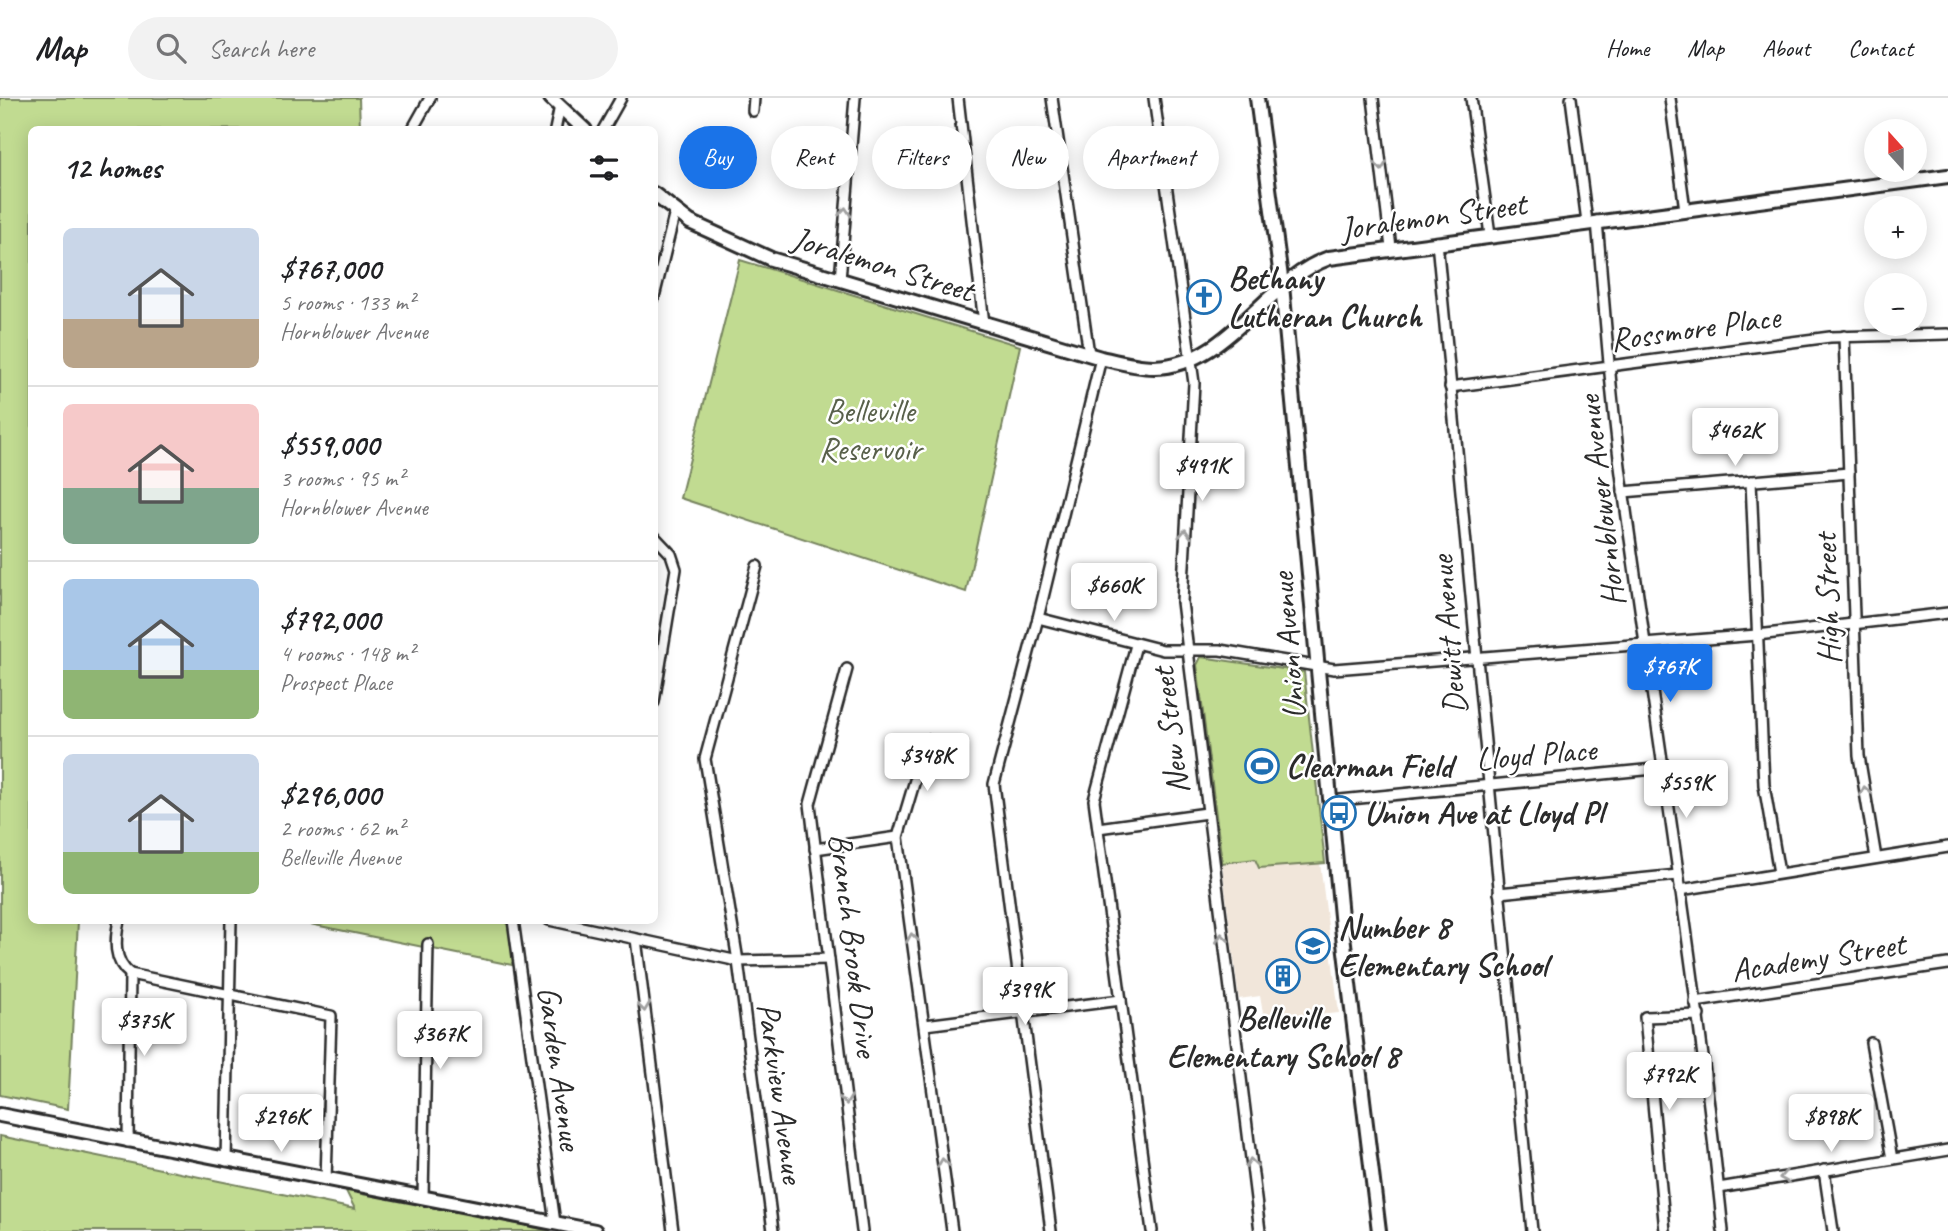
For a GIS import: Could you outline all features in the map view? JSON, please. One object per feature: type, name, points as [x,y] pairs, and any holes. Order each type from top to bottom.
[{"type":"street","points":[[414,126],[430,98]]},
{"type":"street","points":[[605,126],[621,98]]},
{"type":"street","points":[[753,111],[754,98]]},
{"type":"street","points":[[840,280],[855,98]]},
{"type":"street","points":[[958,98],[984,324]]},
{"type":"street","points":[[1051,1231],[994,784],[1038,618],[1095,356],[1052,98]]},
{"type":"street","name":"New Street","points":[[1154,98],[1194,383],[1182,602],[1260,1231]]},
{"type":"street","name":"Union Avenue","points":[[1257,98],[1282,285],[1341,923],[1379,1231]]},
{"type":"street","points":[[1373,98],[1391,248]]},
{"type":"street","points":[[1471,98],[1490,235]]},
{"type":"street","name":"Hornblower Avenue","points":[[1571,98],[1592,222],[1611,366],[1623,492],[1699,1014],[1723,1231]]},
{"type":"street","points":[[1670,98],[1685,210]]},
{"type":"street","points":[[556,102],[581,126]]},
{"type":"street","points":[[555,126],[556,102]]},
{"type":"street","name":"Joralemon Street","points":[[658,197],[676,212],[742,248],[984,324],[1095,356],[1152,367],[1191,359],[1213,347],[1282,285],[1318,262],[1391,248],[1948,176]]},
{"type":"street","points":[[658,282],[676,212]]},
{"type":"street","name":"Dewitt Avenue","points":[[1437,242],[1532,1231]]},
{"type":"street","name":"Rossmore Place","points":[[1450,387],[1844,336],[1948,334]]},
{"type":"street","name":"High Street","points":[[1844,336],[1859,756],[1877,858]]},
{"type":"street","points":[[1623,492],[1849,473]]},
{"type":"street","points":[[1751,481],[1764,785],[1780,873]]},
{"type":"street","points":[[658,540],[671,554],[676,569],[658,678]]},
{"type":"street","name":"Parkview Avenue","points":[[757,566],[705,759],[738,961],[773,1231]]},
{"type":"street","points":[[1038,618],[1136,645],[1187,651],[1220,650],[1334,669],[1757,635],[1948,613]]},
{"type":"street","points":[[1136,645],[1096,788],[1098,828],[1152,1231]]},
{"type":"street","name":"Branch Brook Drive","points":[[848,669],[810,804],[862,1231]]},
{"type":"street","points":[[927,740],[898,837],[952,1231]]},
{"type":"street","name":"Lloyd Place","points":[[1330,802],[1664,768]]},
{"type":"street","points":[[1098,828],[1207,813]]},
{"type":"street","points":[[815,849],[898,837]]},
{"type":"street","points":[[1680,890],[1948,847]]},
{"type":"street","points":[[1499,893],[1678,875]]},
{"type":"street","points":[[119,924],[116,950],[121,964],[130,974],[331,1016],[326,1180]]},
{"type":"street","points":[[226,1161],[230,924]]},
{"type":"street","name":"Garden Avenue","points":[[514,924],[555,1223]]},
{"type":"street","points":[[568,924],[738,961],[829,959]]},
{"type":"street","points":[[636,939],[673,1231]]},
{"type":"street","points":[[423,1198],[428,944]]},
{"type":"street","name":"Academy Street","points":[[1696,1002],[1948,964]]},
{"type":"street","points":[[128,1142],[130,974]]},
{"type":"street","points":[[925,1025],[1121,1000]]},
{"type":"street","points":[[1665,1231],[1645,1017],[1699,1014]]},
{"type":"street","points":[[1871,1043],[1892,1159]]},
{"type":"street","points":[[0,1115],[595,1231]]},
{"type":"street","points":[[1718,1188],[1948,1150]]},
{"type":"street","points":[[1824,1170],[1833,1231]]},
{"type":"shaded area","points":[[1255,859],[1259,867],[1320,863],[1339,1013],[1264,1020],[1260,996],[1239,999],[1222,864]]},
{"type":"green space","points":[[0,98],[359,98],[360,126],[28,126],[28,924],[78,924],[68,1109],[0,1095]]},
{"type":"green space","name":"Belleville Reservoir","points":[[740,260],[1020,346],[966,592],[680,498]]},
{"type":"green space","name":"Clearman Field","points":[[1201,657],[1304,672],[1325,863],[1259,868],[1255,859],[1222,863],[1197,665]]},
{"type":"green space","points":[[310,924],[517,924],[523,965]]},
{"type":"green space","points":[[0,1136],[355,1209],[345,1189],[552,1231],[0,1231]]},
{"type":"place","name":"Bethany Lutheran Church","points":[[1204,297]]},
{"type":"place","name":"Clearman Field","points":[[1262,766]]},
{"type":"place","name":"Union Ave at Lloyd Pl","points":[[1339,813]]},
{"type":"place","name":"Number 8 Elementary School","points":[[1313,946]]},
{"type":"place","name":"Belleville Elementary School 8","points":[[1283,976]]}]
